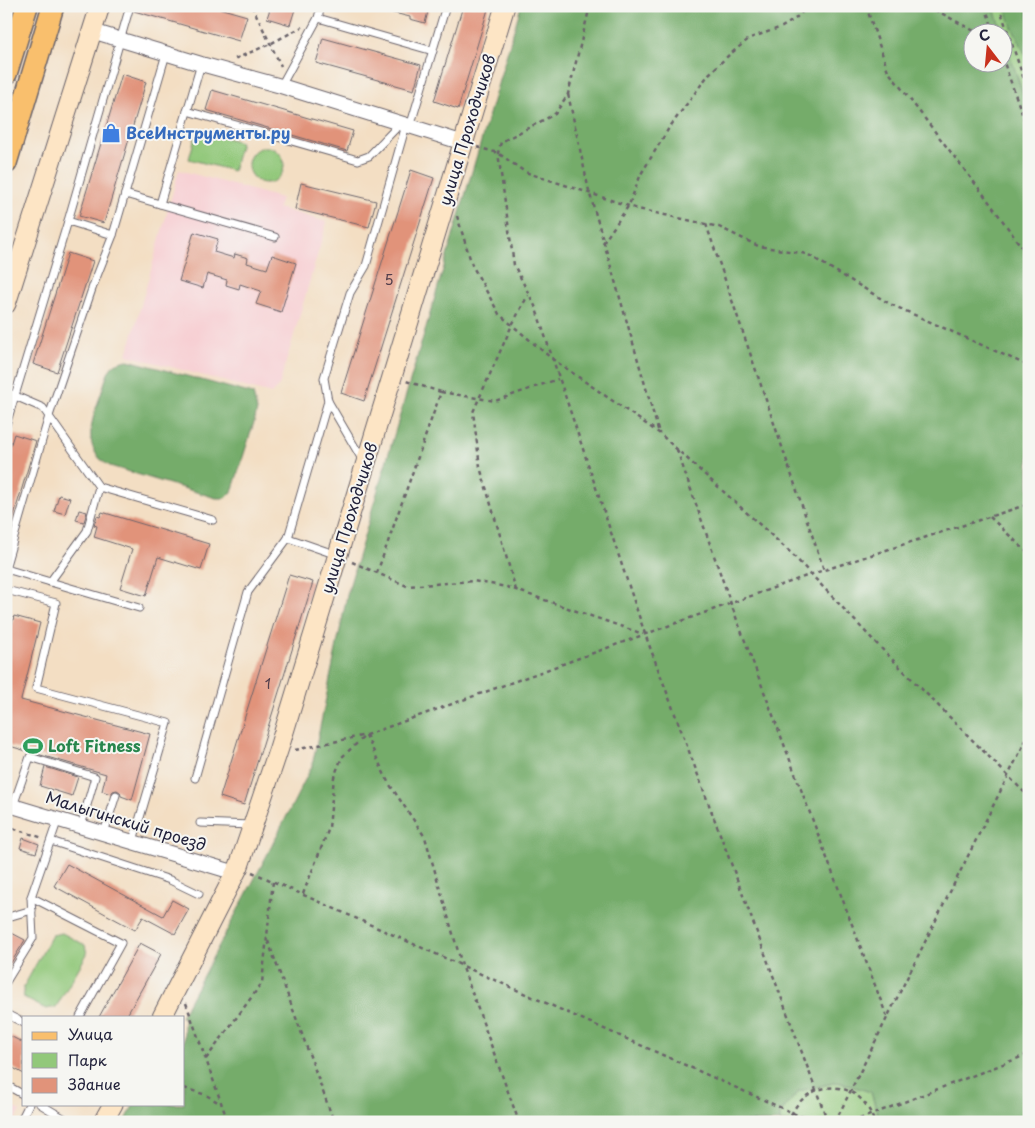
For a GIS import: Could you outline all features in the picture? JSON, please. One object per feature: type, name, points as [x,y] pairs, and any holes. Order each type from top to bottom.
[{"type":"main road","points":[[6,74],[27,6]]},
{"type":"main road","points":[[6,162],[53,6]]},
{"type":"street","points":[[6,304],[100,6]]},
{"type":"street","name":"улица Проходчиков","points":[[163,1016],[238,869],[253,826],[279,748],[448,194],[468,145],[505,6]]},
{"type":"street","points":[[92,31],[215,68],[283,81],[405,125],[468,145]]},
{"type":"street","name":"Малыгинский проезд","points":[[10,805],[238,869]]},
{"type":"street","points":[[104,1122],[112,1106]]},
{"type":"lane","points":[[6,425],[68,221],[130,6]]},
{"type":"lane","points":[[283,81],[318,18],[321,6]]},
{"type":"lane","points":[[365,464],[328,401],[324,378],[350,293],[366,266],[405,125],[433,51],[446,6]]},
{"type":"lane","points":[[318,18],[433,51]]},
{"type":"lane","points":[[6,565],[49,416],[93,286],[113,235],[166,54]]},
{"type":"lane","points":[[160,204],[201,64]]},
{"type":"lane","points":[[187,111],[358,160],[369,156],[405,125]]},
{"type":"lane","points":[[125,194],[275,237]]},
{"type":"lane","points":[[68,221],[113,235]]},
{"type":"lane","points":[[6,392],[43,408],[99,487],[213,520]]},
{"type":"lane","points":[[195,778],[248,592],[288,538],[328,401]]},
{"type":"lane","points":[[50,582],[87,531],[99,487]]},
{"type":"lane","points":[[288,538],[337,555]]},
{"type":"lane","points":[[6,570],[138,608]]},
{"type":"lane","points":[[6,590],[56,603],[36,688],[168,723],[133,841]]},
{"type":"lane","points":[[10,805],[30,757],[95,777],[81,826]]},
{"type":"lane","points":[[104,832],[116,795]]},
{"type":"lane","points":[[6,982],[32,938],[31,897],[58,819]]},
{"type":"lane","points":[[200,823],[253,826]]},
{"type":"lane","points":[[51,841],[170,880],[199,894]]},
{"type":"lane","points":[[31,897],[121,943],[81,1016]]},
{"type":"lane","points":[[8,917],[32,910]]},
{"type":"lane","points":[[6,1014],[22,1022]]},
{"type":"lane","points":[[6,1085],[22,1094]]},
{"type":"lane","points":[[20,1122],[28,1106]]},
{"type":"lane","points":[[43,1106],[70,1122]]},
{"type":"path","points":[[252,6],[270,44],[283,81]]},
{"type":"path","points":[[590,6],[568,94],[555,114],[501,142],[498,153],[514,265],[535,306],[645,634],[828,1122]]},
{"type":"path","points":[[604,243],[629,206],[641,174],[669,128],[709,74],[750,38],[782,27],[795,19],[808,6]]},
{"type":"path","points":[[866,6],[888,71],[1029,257]]},
{"type":"path","points":[[928,6],[962,24]]},
{"type":"path","points":[[985,6],[991,22]]},
{"type":"path","points":[[999,6],[1029,94]]},
{"type":"path","points":[[215,68],[270,44],[318,18]]},
{"type":"path","points":[[1007,72],[1029,133]]},
{"type":"path","points":[[568,94],[589,191],[659,433]]},
{"type":"path","points":[[468,145],[498,153],[525,172],[589,191],[629,206],[719,227],[758,246],[807,254],[890,304],[1029,366]]},
{"type":"path","points":[[448,194],[454,207],[472,265],[499,314],[551,358],[659,433],[791,553],[876,643],[1029,797]]},
{"type":"path","points":[[706,224],[824,570]]},
{"type":"path","points":[[516,590],[480,467],[473,412],[512,325],[529,294]]},
{"type":"path","points":[[392,376],[441,392],[495,401],[558,378]]},
{"type":"path","points":[[376,573],[441,392]]},
{"type":"path","points":[[676,449],[731,604],[887,1017]]},
{"type":"path","points":[[295,750],[366,735],[812,574],[1029,504]]},
{"type":"path","points":[[990,517],[1029,554]]},
{"type":"path","points":[[337,555],[407,586],[472,580],[516,590],[645,634]]},
{"type":"path","points":[[835,1122],[1029,734]]},
{"type":"path","points":[[303,894],[329,828],[334,777],[342,757],[366,735]]},
{"type":"path","points":[[366,735],[388,782],[424,837],[462,965],[519,1122]]},
{"type":"path","points":[[6,826],[51,841]]},
{"type":"path","points":[[238,869],[303,894],[814,1122]]},
{"type":"path","points":[[206,1059],[262,983],[273,881]]},
{"type":"path","points":[[268,939],[334,1122]]},
{"type":"path","points":[[180,985],[228,1122]]},
{"type":"path","points":[[852,1122],[1029,1054]]},
{"type":"path","points":[[788,1122],[791,1112],[806,1095],[816,1090],[834,1087],[859,1097],[866,1105],[874,1122]]},
{"type":"path","points":[[185,1088],[206,1095],[222,1105]]},
{"type":"shaded area","points":[[179,170],[281,198],[278,208],[327,222],[279,386],[271,394],[127,355]]},
{"type":"shaded area","points":[[6,1104],[20,1111],[14,1122],[6,1122]]},
{"type":"green space","points":[[521,6],[993,6],[999,22],[962,22],[962,72],[1012,72],[1012,61],[1029,112],[1029,1122],[880,1122],[871,1092],[838,1082],[799,1091],[780,1113],[780,1122],[125,1122],[133,1106],[185,1106],[185,1016],[182,1016],[312,766],[348,591]]},
{"type":"green space","points":[[993,6],[1029,6],[1029,112],[1012,62],[1012,22],[998,22]]},
{"type":"green space","points":[[1005,6],[1025,6],[1029,17],[1029,62],[1012,27],[1012,22],[1010,22]]},
{"type":"green space","points":[[197,130],[241,142],[233,171],[189,159]]},
{"type":"green space","points":[[266,147],[273,148],[279,152],[283,158],[283,172],[279,178],[273,182],[266,183],[259,182],[253,178],[249,172],[248,165],[249,158],[253,152],[259,148]]},
{"type":"green space","points":[[128,360],[253,394],[257,410],[255,419],[232,492],[225,498],[216,498],[110,466],[95,452],[92,443],[92,424],[106,377],[112,366]]},
{"type":"green space","points":[[62,933],[85,945],[87,954],[56,1007],[46,1009],[24,998],[23,988],[52,935]]},
{"type":"green space","points":[[838,1082],[871,1092],[880,1122],[780,1122],[780,1113],[799,1091]]},
{"type":"building","points":[[135,6],[212,6],[247,16],[239,41],[134,11]]},
{"type":"building","points":[[271,6],[296,6],[290,25],[267,18]]},
{"type":"building","points":[[383,6],[422,6],[429,8],[425,23],[382,10]]},
{"type":"building","points":[[463,6],[489,6],[458,109],[434,101]]},
{"type":"building","points":[[323,38],[421,65],[414,90],[316,63]]},
{"type":"building","points":[[122,74],[146,82],[104,223],[79,216]]},
{"type":"building","points":[[212,90],[353,131],[347,151],[206,110]]},
{"type":"building","points":[[411,170],[434,178],[364,401],[341,393]]},
{"type":"building","points":[[301,183],[376,201],[369,227],[295,209]]},
{"type":"building","points":[[194,232],[218,239],[214,252],[234,258],[235,254],[248,258],[247,263],[267,269],[272,255],[296,263],[281,312],[256,304],[261,291],[240,284],[239,289],[226,285],[227,280],[207,274],[203,288],[179,281]]},
{"type":"building","points":[[68,253],[93,261],[57,372],[33,364]]},
{"type":"building","points":[[14,434],[36,441],[8,535],[6,535],[6,459]]},
{"type":"building","points":[[59,495],[70,498],[65,514],[54,511]]},
{"type":"building","points":[[79,510],[87,512],[84,522],[76,520]]},
{"type":"building","points":[[102,512],[209,544],[201,570],[158,557],[146,596],[120,588],[132,549],[94,537],[97,526],[94,525],[97,516],[100,517]]},
{"type":"building","points":[[289,575],[313,582],[244,805],[220,797]]},
{"type":"building","points":[[14,616],[40,623],[21,700],[150,734],[132,800],[121,796],[117,790],[111,794],[102,791],[106,774],[6,745],[6,646]]},
{"type":"building","points":[[45,767],[78,777],[72,796],[40,786]]},
{"type":"building","points":[[23,838],[39,844],[36,853],[20,848]]},
{"type":"building","points":[[67,864],[163,916],[172,900],[189,909],[175,934],[143,917],[135,930],[54,886]]},
{"type":"building","points":[[6,930],[25,940],[6,971]]},
{"type":"building","points":[[140,943],[161,954],[127,1016],[100,1016]]},
{"type":"building","points":[[6,1034],[22,1042],[22,1073],[6,1064]]},
{"type":"place","name":"ВсеИнструменты.ру","points":[[111,133]]},
{"type":"place","name":"Loft Fitness","points":[[33,746]]}]
